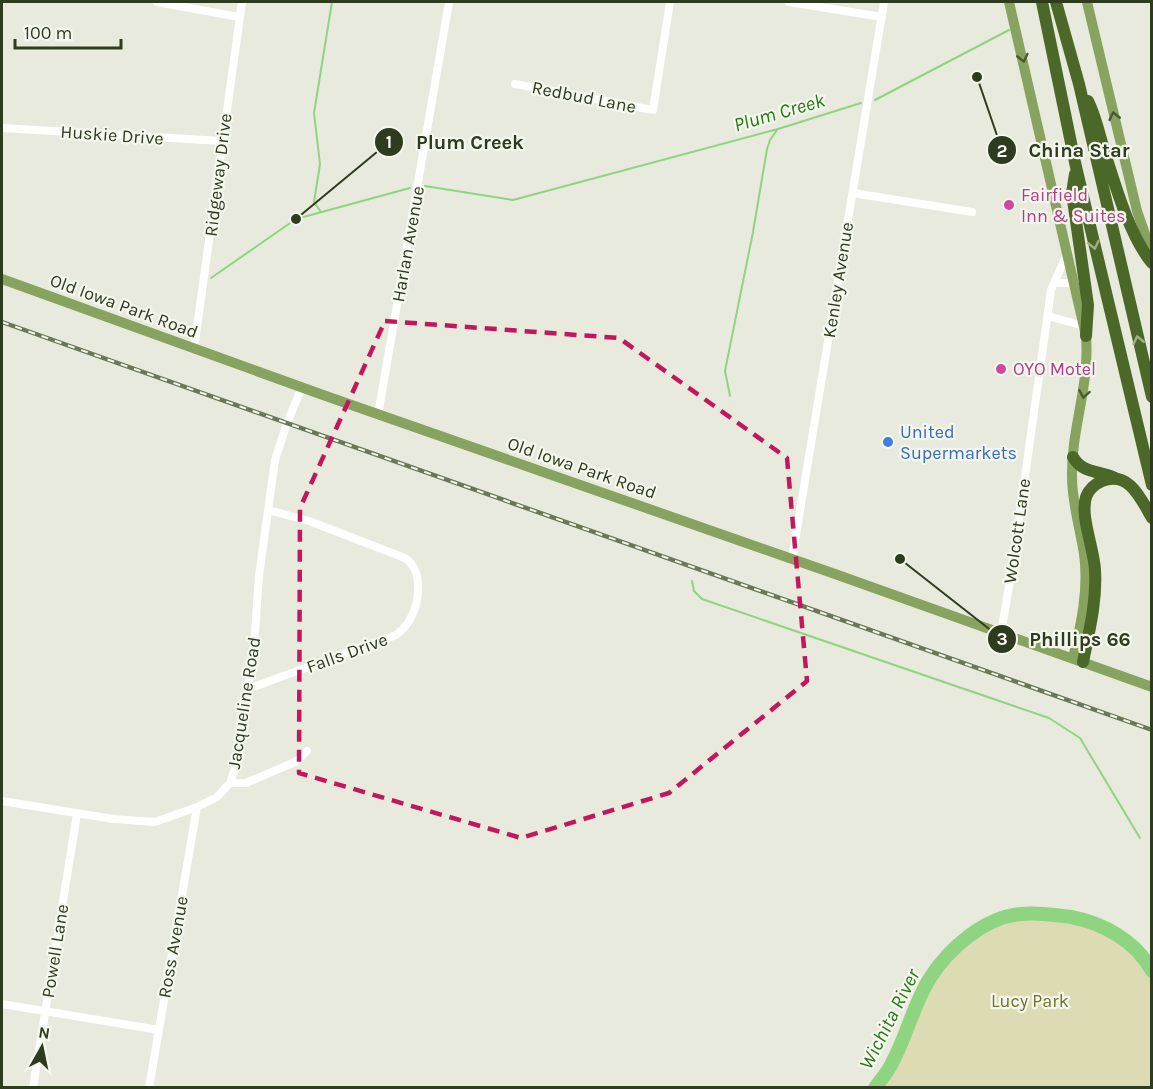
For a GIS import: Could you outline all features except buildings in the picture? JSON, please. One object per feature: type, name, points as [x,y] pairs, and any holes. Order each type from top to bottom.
[{"type":"highway","points":[[1042,2],[1076,167],[1152,485]]},
{"type":"highway","points":[[1056,2],[1079,84],[1152,397]]},
{"type":"highway","points":[[1079,84],[1096,117],[1122,204],[1144,253],[1152,263]]},
{"type":"highway","points":[[1076,167],[1072,193],[1088,305],[1085,331]]},
{"type":"highway","points":[[1073,457],[1077,465],[1084,470],[1103,473],[1134,487],[1152,518]]},
{"type":"highway","points":[[1078,660],[1093,612],[1095,571],[1084,512],[1087,495],[1095,485],[1109,479],[1120,480]]},
{"type":"main road","points":[[1009,2],[1075,283],[1088,357],[1086,384],[1073,457],[1072,488],[1085,569],[1085,593],[1078,660]]},
{"type":"main road","points":[[1087,2],[1137,211],[1152,254]]},
{"type":"main road","name":"Old Iowa Park Road","points":[[2,279],[378,415],[1152,687]]},
{"type":"street","points":[[157,2],[239,17]]},
{"type":"street","name":"Ridgeway Drive","points":[[194,349],[242,2]]},
{"type":"street","name":"Harlan Avenue","points":[[378,415],[449,2]]},
{"type":"street","name":"Redbud Lane","points":[[515,84],[653,110],[670,2]]},
{"type":"street","points":[[789,2],[882,17]]},
{"type":"street","name":"Kenley Avenue","points":[[792,559],[884,2]]},
{"type":"street","name":"Huskie Drive","points":[[2,128],[222,141]]},
{"type":"street","points":[[853,193],[972,212]]},
{"type":"street","name":"Wolcott Lane","points":[[1001,633],[1051,290],[1068,253]]},
{"type":"street","points":[[1054,283],[1075,283]]},
{"type":"street","points":[[1048,316],[1085,331]]},
{"type":"street","name":"Jacqueline Road","points":[[2,801],[76,814],[145,822],[170,818],[197,807],[217,797],[230,783],[237,762],[248,689],[254,646],[259,576],[278,447],[302,387]]},
{"type":"street","name":"Falls Drive","points":[[248,689],[396,635],[408,624],[417,599],[416,569],[405,558],[309,521],[268,510]]},
{"type":"street","points":[[230,783],[246,783],[297,761],[307,751]]},
{"type":"street","name":"Ross Avenue","points":[[149,1088],[197,807]]},
{"type":"street","name":"Powell Lane","points":[[33,1088],[76,814]]},
{"type":"street","points":[[2,1004],[159,1030]]},
{"type":"highlighted area","points":[[385,321],[619,338],[787,458],[807,681],[669,793],[521,838],[299,773],[300,508]]},
{"type":"green space","name":"Lucy Park","points":[[1019,914],[1064,916],[1099,924],[1126,941],[1141,955],[1152,971],[1151,1087],[875,1087],[893,1063],[930,978],[954,949],[986,924]]},
{"type":"waterway","points":[[321,212],[314,202],[320,164],[314,113],[332,2]]},
{"type":"waterway","name":"Plum Creek","points":[[875,100],[1009,30]]},
{"type":"waterway","name":"Plum Creek","points":[[425,186],[513,200],[778,129],[861,103]]},
{"type":"waterway","points":[[730,396],[725,371],[767,149],[777,130]]},
{"type":"waterway","name":"Plum Creek","points":[[211,278],[296,219],[410,188]]},
{"type":"waterway","points":[[692,581],[694,591],[702,599],[1049,718],[1080,738],[1140,838]]},
{"type":"waterway","name":"Wichita River","points":[[875,1088],[891,1065],[919,998],[930,978],[958,945],[994,921],[1008,916],[1033,913],[1083,920],[1106,929],[1128,942],[1152,971]]},
{"type":"railway","points":[[2,322],[1152,730]]},
{"type":"place","name":"China Star","points":[[977,77]]},
{"type":"place","name":"Fairfield Inn & Suites","points":[[1009,205]]},
{"type":"place","name":"Plum Creek","points":[[296,219]]},
{"type":"place","name":"OYO Motel","points":[[1001,369]]},
{"type":"place","name":"United Supermarkets","points":[[888,442]]},
{"type":"place","name":"Phillips 66","points":[[900,559]]}]
